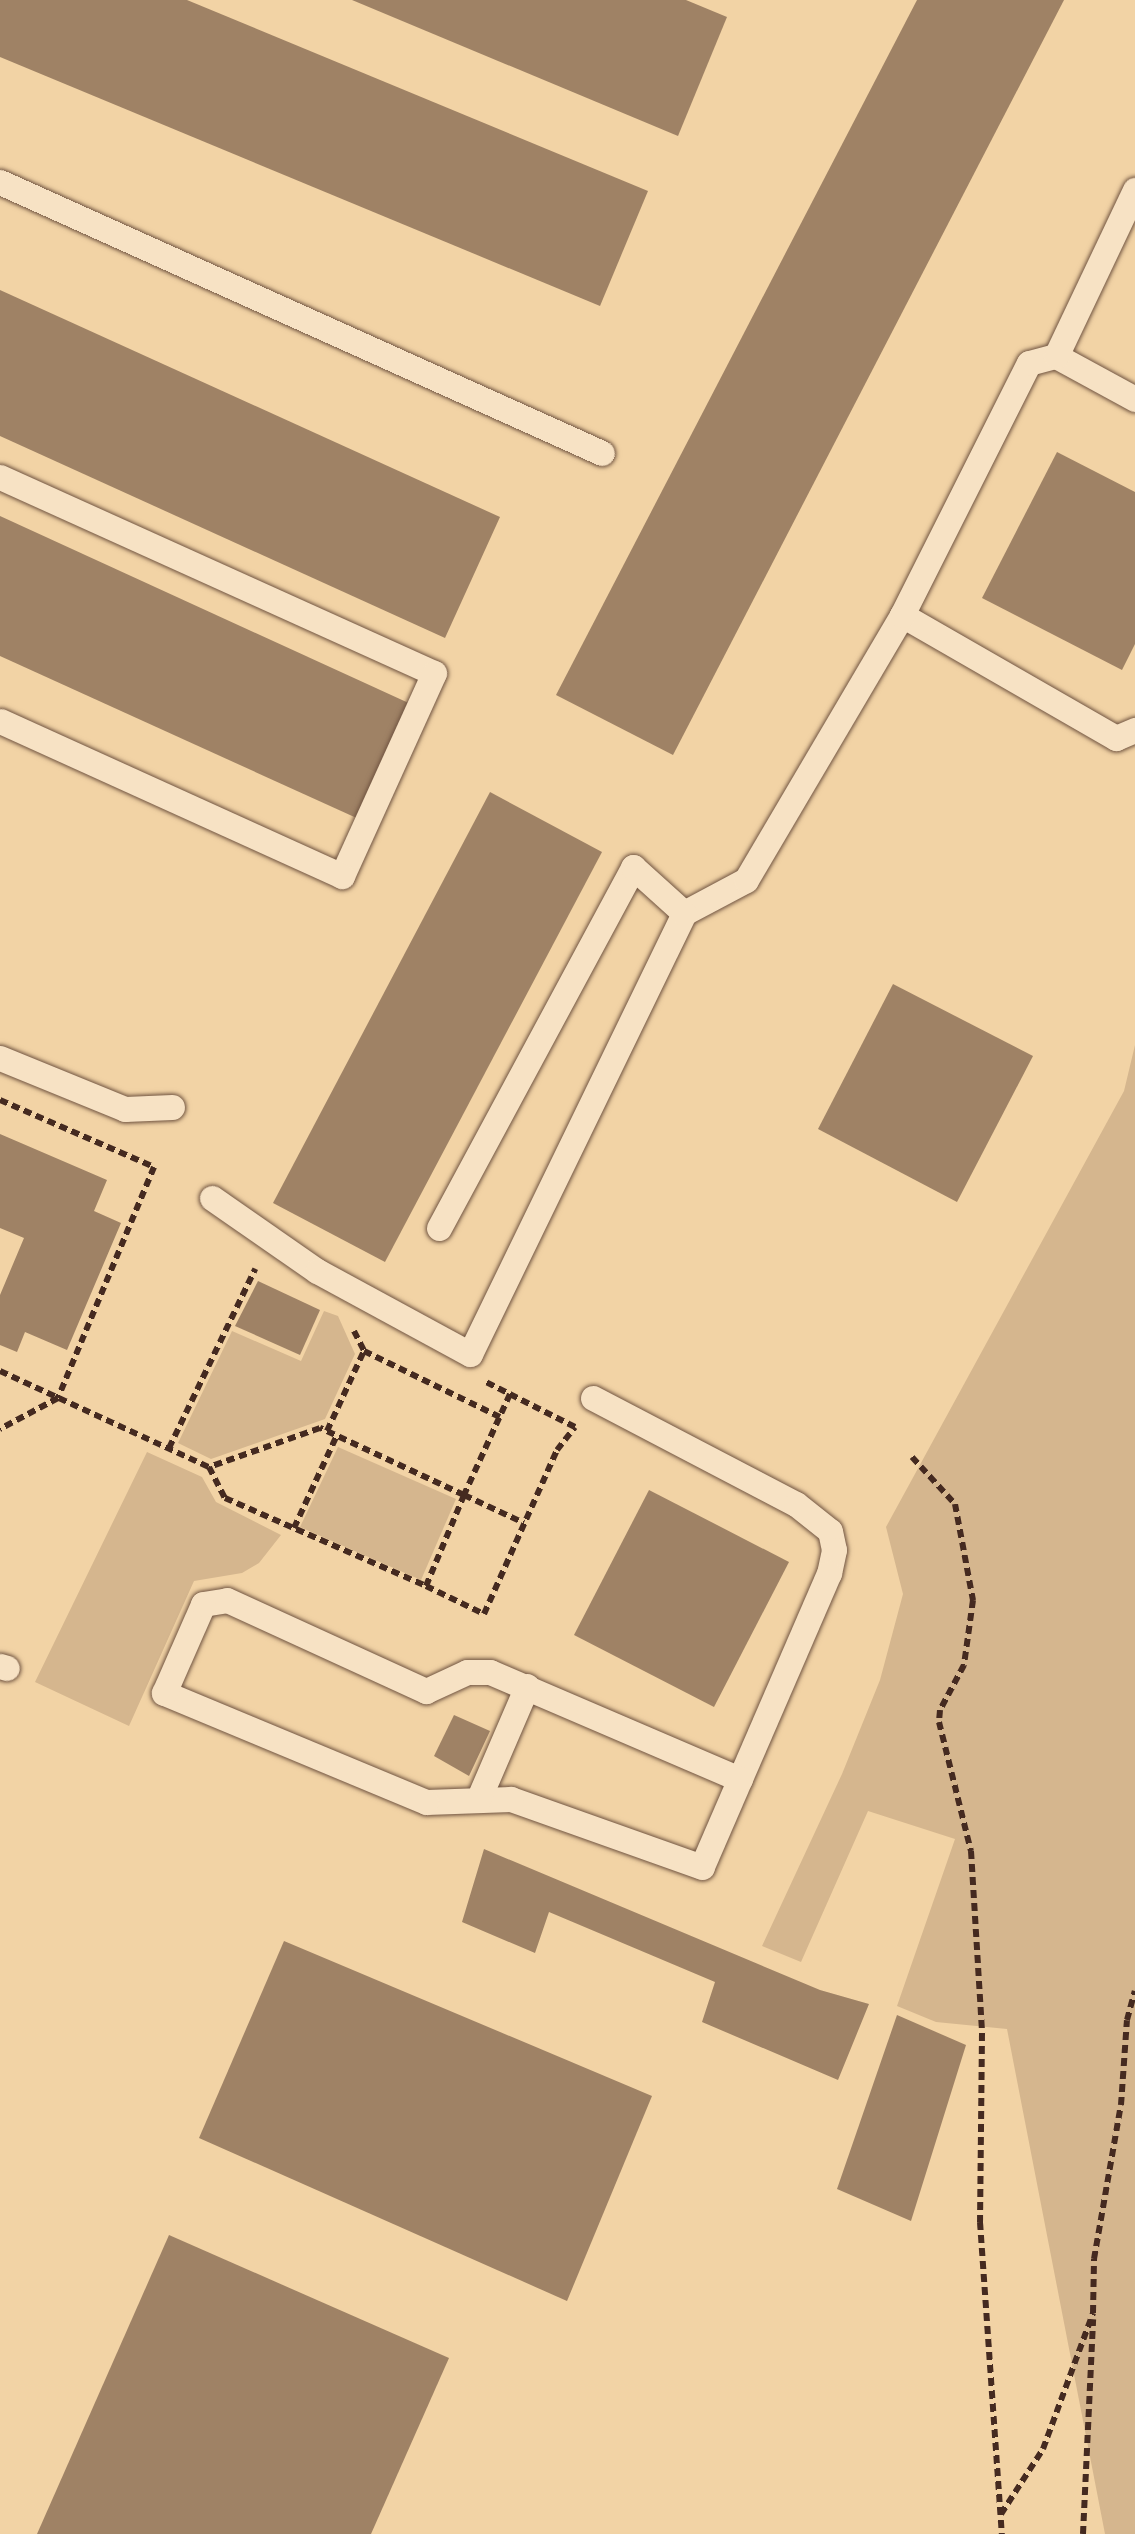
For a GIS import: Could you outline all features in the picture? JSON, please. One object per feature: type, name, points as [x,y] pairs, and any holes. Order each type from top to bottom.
[{"type":"lane","points":[[0,182],[602,453]]},
{"type":"lane","points":[[1056,356],[1135,190]]},
{"type":"lane","points":[[212,1198],[317,1271],[470,1354],[684,914],[746,880],[902,615],[1029,363],[1056,356],[1135,399]]},
{"type":"lane","points":[[0,477],[434,673],[342,876],[0,721]]},
{"type":"lane","points":[[902,615],[1116,738],[1135,730]]},
{"type":"lane","points":[[440,1228],[633,867],[684,914]]},
{"type":"lane","points":[[0,1058],[125,1110],[172,1107]]},
{"type":"lane","points":[[594,1398],[796,1504],[830,1531],[834,1550],[829,1573],[702,1868],[511,1799],[426,1802],[164,1692],[203,1604],[212,1599],[227,1600],[426,1691],[467,1672],[490,1672],[740,1778]]},
{"type":"lane","points":[[478,1800],[527,1686]]},
{"type":"path","points":[[0,1100],[154,1167],[58,1398],[0,1430]]},
{"type":"path","points":[[170,1448],[255,1268],[273,1277]]},
{"type":"path","points":[[350,1324],[364,1351],[500,1417]]},
{"type":"path","points":[[327,1431],[364,1351]]},
{"type":"path","points":[[0,1371],[209,1467],[225,1498],[484,1614],[557,1450],[575,1427],[477,1377]]},
{"type":"path","points":[[426,1586],[510,1394]]},
{"type":"path","points":[[209,1467],[320,1428],[524,1523]]},
{"type":"path","points":[[294,1528],[337,1436]]},
{"type":"path","points":[[912,1457],[954,1504],[973,1600],[964,1665],[940,1710],[939,1722],[971,1851],[982,2033],[980,2222],[1002,2534]]},
{"type":"path","points":[[1083,2534],[1094,2259],[1121,2105],[1127,2020],[1135,1991]]},
{"type":"path","points":[[1000,2515],[1043,2448],[1093,2313]]},
{"type":"shaded area","points":[[1135,1045],[1135,2534],[1105,2534],[1007,2029],[936,2022],[897,2006],[955,1839],[868,1811],[801,1962],[762,1946],[842,1774],[880,1680],[903,1594],[886,1527],[1124,1091]]},
{"type":"shaded area","points":[[324,1311],[338,1316],[355,1354],[325,1419],[211,1459],[178,1443],[232,1331],[301,1361]]},
{"type":"shaded area","points":[[338,1447],[456,1499],[421,1580],[300,1527]]},
{"type":"shaded area","points":[[147,1452],[202,1477],[216,1502],[281,1535],[259,1563],[242,1573],[194,1581],[129,1726],[35,1682]]},
{"type":"building","points":[[0,0],[187,0],[648,191],[600,306],[0,57]]},
{"type":"building","points":[[352,0],[686,0],[727,17],[678,136]]},
{"type":"building","points":[[917,0],[1064,0],[673,755],[556,695]]},
{"type":"building","points":[[0,290],[500,517],[445,638],[0,436]]},
{"type":"building","points":[[1057,452],[1135,492],[1135,644],[1122,670],[982,598]]},
{"type":"building","points":[[0,516],[413,705],[361,820],[0,656]]},
{"type":"building","points":[[490,792],[602,852],[385,1262],[273,1203]]},
{"type":"building","points":[[893,984],[1033,1056],[957,1202],[818,1129]]},
{"type":"building","points":[[0,1134],[107,1180],[94,1211],[121,1223],[67,1350],[25,1332],[17,1352],[0,1345],[0,1295],[24,1238],[0,1228]]},
{"type":"building","points":[[258,1281],[320,1310],[300,1355],[235,1326]]},
{"type":"building","points":[[649,1490],[789,1562],[714,1707],[574,1635]]},
{"type":"building","points":[[454,1715],[490,1731],[469,1776],[434,1756]]},
{"type":"building","points":[[484,1849],[820,1990],[869,2004],[838,2080],[702,2022],[715,1982],[549,1912],[535,1953],[462,1922]]},
{"type":"building","points":[[284,1941],[652,2096],[567,2301],[199,2138]]},
{"type":"building","points":[[897,2015],[966,2045],[911,2221],[837,2189]]},
{"type":"building","points":[[169,2235],[449,2358],[371,2534],[37,2534]]}]
